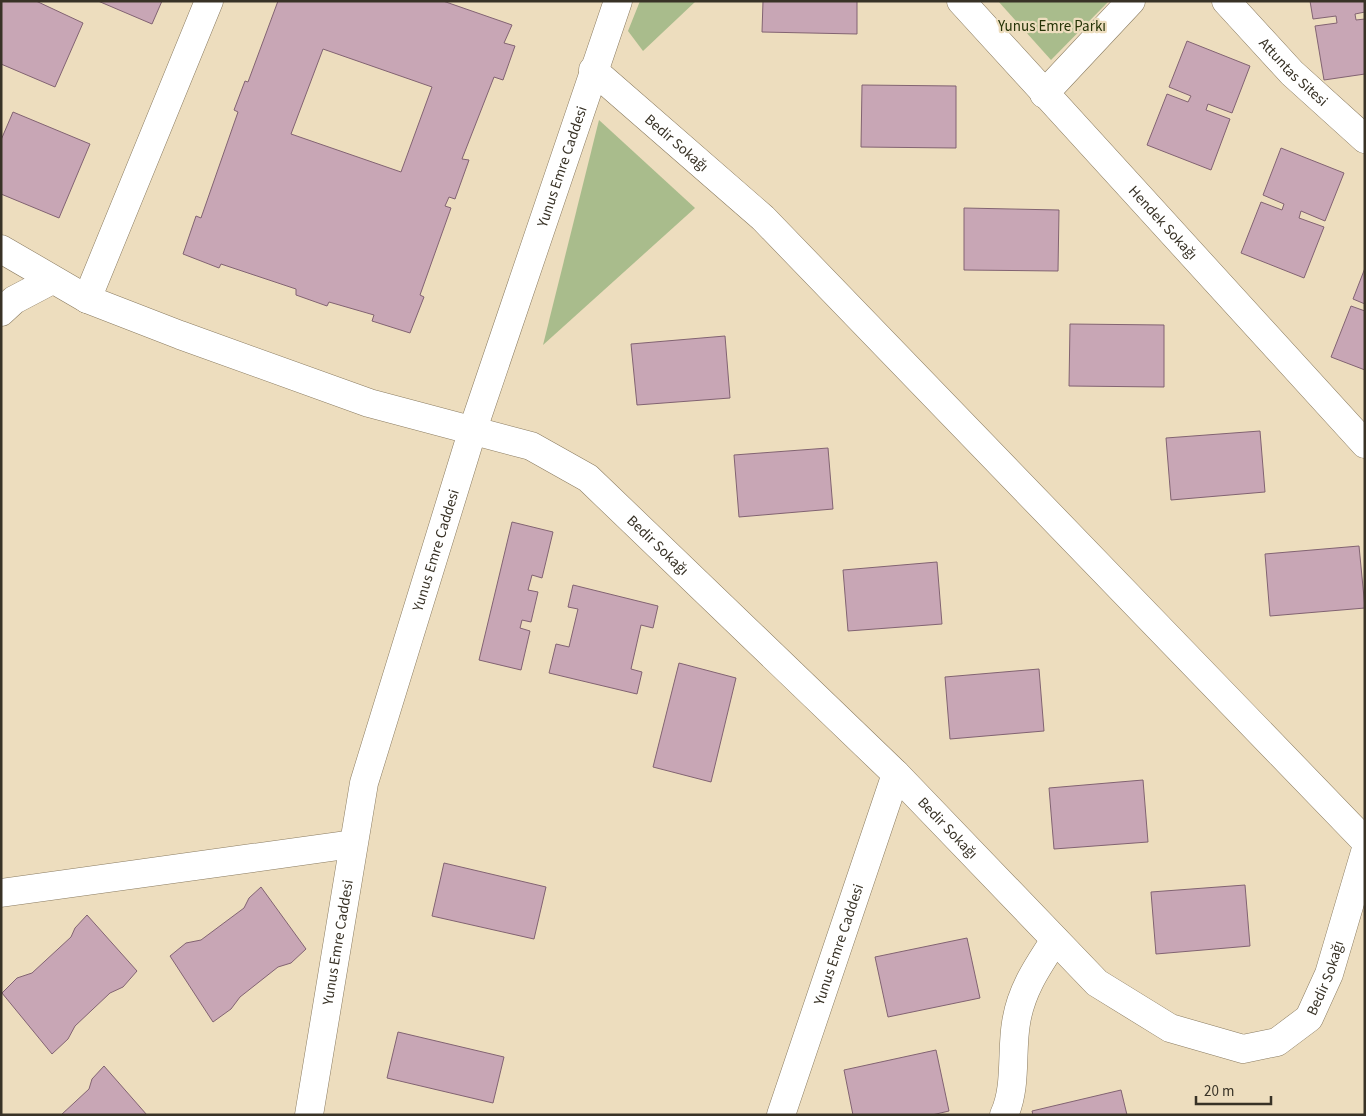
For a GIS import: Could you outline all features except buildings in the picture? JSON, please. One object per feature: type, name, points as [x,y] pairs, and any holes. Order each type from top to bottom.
[{"type":"street","points":[[87,299],[209,1]]},
{"type":"street","name":"Yunus Emre Caddesi","points":[[309,1115],[352,844],[364,783],[473,429],[593,70],[618,1]]},
{"type":"street","name":"Hendek Sokağı","points":[[961,1],[1365,444]]},
{"type":"street","points":[[1044,94],[1131,1]]},
{"type":"street","name":"Attuntas Sitesi","points":[[1226,1],[1292,73],[1365,138]]},
{"type":"street","name":"Bedir Sokağı","points":[[593,70],[763,218],[1365,841]]},
{"type":"street","name":"Bedir Sokağı","points":[[1,249],[87,299],[368,403],[473,429],[531,446],[588,478],[896,774],[1097,983],[1170,1028],[1243,1049],[1277,1042],[1309,1018],[1330,974],[1365,852]]},
{"type":"street","points":[[1,312],[14,300],[52,280]]},
{"type":"street","name":"Yunus Emre Caddesi","points":[[781,1115],[896,774]]},
{"type":"street","points":[[1,892],[352,844]]},
{"type":"street","points":[[1004,1115],[1010,1095],[1015,1024],[1020,1004],[1030,978],[1055,940]]},
{"type":"green space","points":[[640,1],[696,1],[643,51],[628,31]]},
{"type":"green space","name":"Yunus Emre Parkı","points":[[998,1],[1109,1],[1051,60]]},
{"type":"green space","points":[[599,120],[695,208],[543,345]]}]
